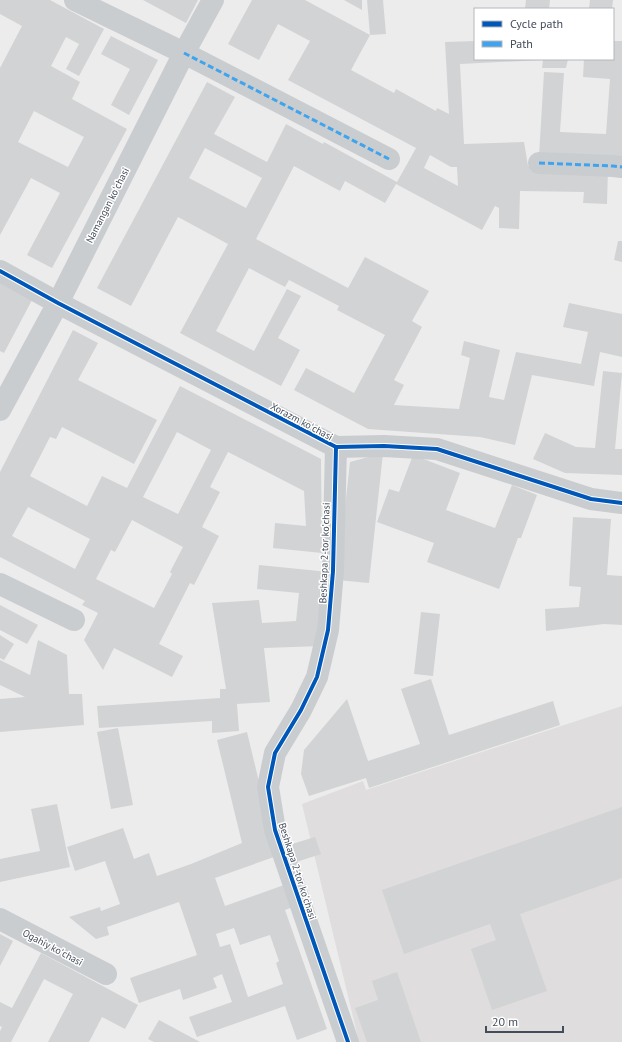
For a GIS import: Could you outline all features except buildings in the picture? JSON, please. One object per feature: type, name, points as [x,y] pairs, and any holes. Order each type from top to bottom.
[{"type":"street","points":[[75,0],[184,53],[390,159]]},
{"type":"street","name":"Namangan koʻchasi","points":[[0,410],[58,302],[184,53],[213,0]]},
{"type":"street","points":[[539,163],[612,166],[622,168]]},
{"type":"street","name":"Xorazm koʻchasi","points":[[0,271],[336,448],[384,446],[437,449],[591,499],[622,503]]},
{"type":"street","name":"Beshkapa 2-tor koʼchasi","points":[[336,448],[333,571],[328,630],[317,677],[301,710],[275,753],[268,787],[275,830],[348,1042]]},
{"type":"street","points":[[0,584],[74,620]]},
{"type":"street","name":"Ogahiy koʻchasi","points":[[0,919],[106,974]]},
{"type":"shaded area","points":[[622,706],[622,1042],[359,1042],[302,804],[363,781],[366,790]]},
{"type":"marked path","points":[[184,53],[389,159]]},
{"type":"marked path","points":[[539,163],[622,167]]},
{"type":"cycle path","points":[[0,271],[58,303],[336,447],[384,446],[437,449],[591,499],[622,503]]},
{"type":"cycle path","points":[[336,447],[333,571],[328,630],[317,677],[301,710],[275,753],[268,787],[275,830],[348,1042]]}]
